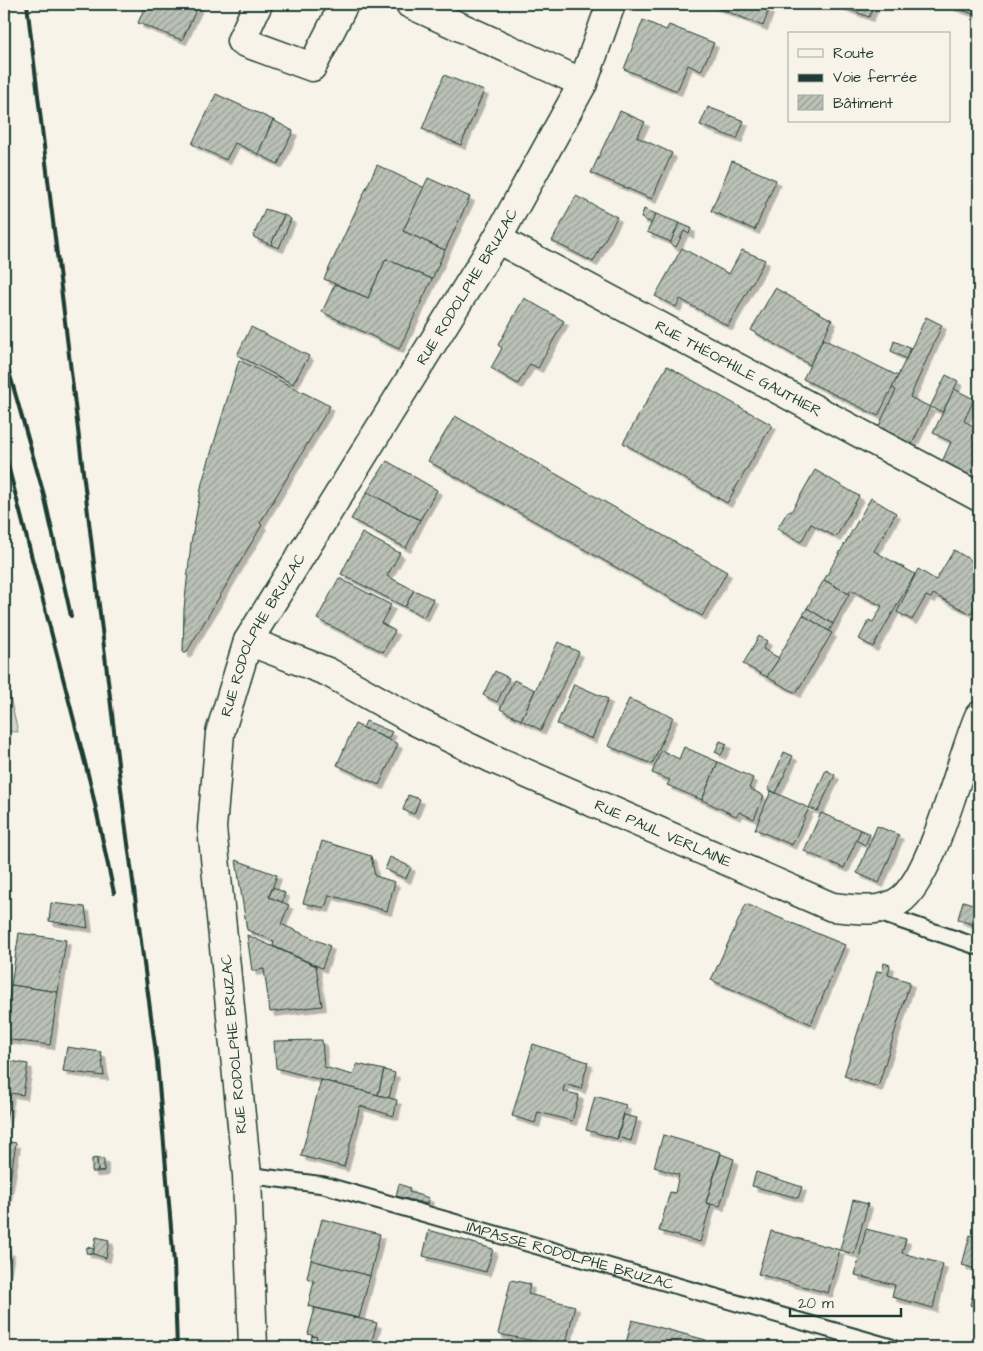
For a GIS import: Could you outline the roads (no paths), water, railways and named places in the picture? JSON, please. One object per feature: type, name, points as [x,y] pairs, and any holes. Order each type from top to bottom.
[{"type":"street","points":[[258,4],[241,41],[312,67],[344,4]]},
{"type":"street","points":[[410,4],[584,82]]},
{"type":"street","name":"RUE RODOLPHE BRUZAC","points":[[253,1347],[246,1175],[212,828],[220,733],[248,641],[497,238],[584,82],[611,4]]},
{"type":"street","name":"RUE THÉOPHILE GAUTHIER","points":[[497,238],[979,498]]},
{"type":"street","name":"RUE PAUL VERLAINE","points":[[248,641],[328,672],[415,721],[491,758],[832,907],[872,910],[899,902],[916,884],[937,834],[979,716]]},
{"type":"lane","points":[[872,910],[979,947]]},
{"type":"lane","name":"IMPASSE RODOLPHE BRUZAC","points":[[246,1175],[324,1185],[892,1347]]},
{"type":"railway","points":[[27,4],[124,814],[157,1061],[174,1263],[177,1347]]},
{"type":"railway","points":[[4,354],[44,495],[71,616]]},
{"type":"railway","points":[[4,450],[91,786],[114,893]]}]
